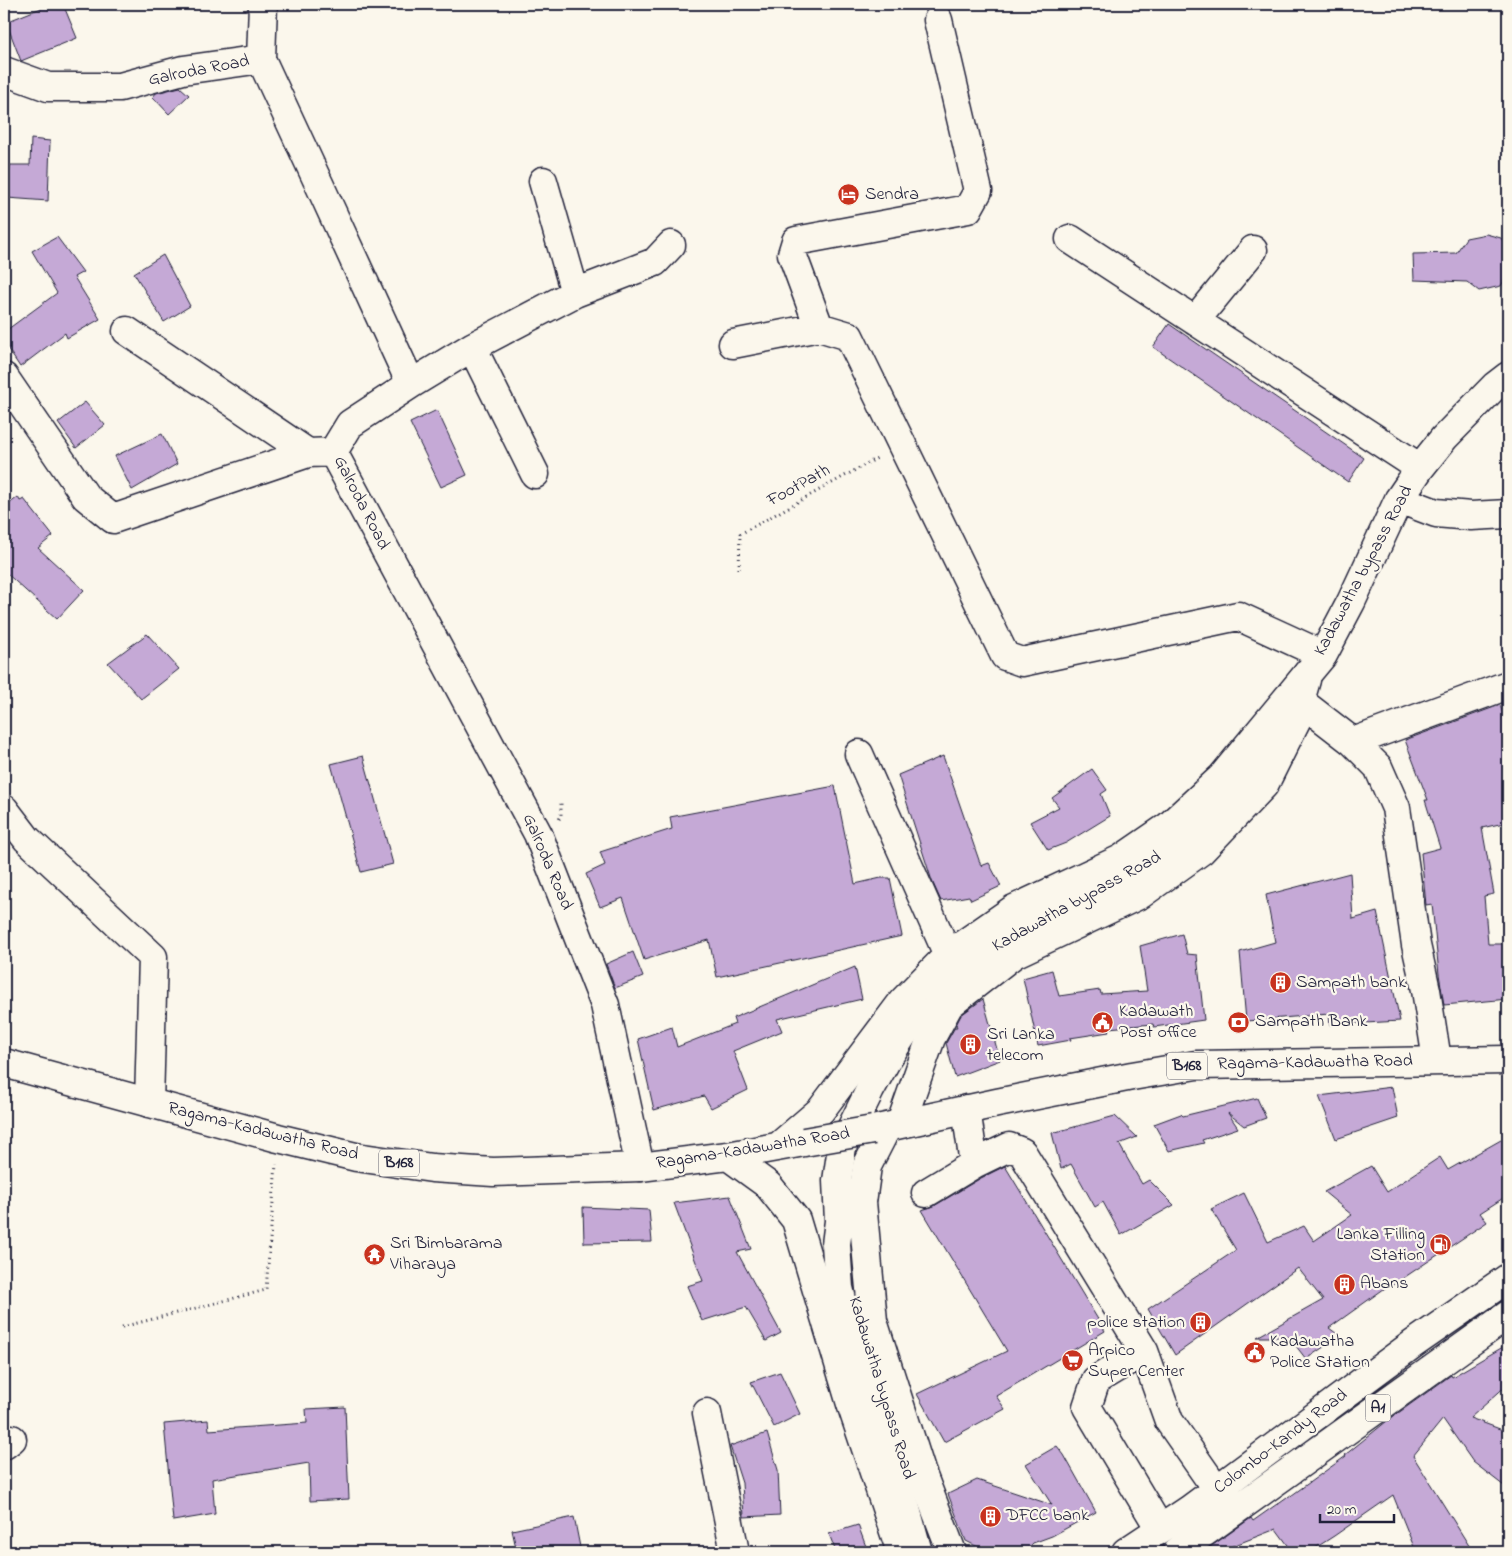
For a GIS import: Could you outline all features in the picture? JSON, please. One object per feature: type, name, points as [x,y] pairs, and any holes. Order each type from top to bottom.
[{"type":"main road","points":[[261,59],[263,4]]},
{"type":"main road","points":[[819,327],[792,254],[796,240],[968,209],[978,190],[938,20]]},
{"type":"main road","name":"Galroda Road","points":[[4,71],[48,87],[120,87],[183,70],[261,59],[411,384],[350,424],[320,453],[538,834],[605,1005],[640,1167]]},
{"type":"main road","points":[[543,181],[574,293]]},
{"type":"main road","points":[[1070,239],[1420,468]]},
{"type":"main road","points":[[411,384],[472,347],[574,293],[655,262],[671,245]]},
{"type":"main road","points":[[1195,321],[1253,250]]},
{"type":"main road","points":[[733,344],[819,327],[849,336],[1005,656],[1022,662],[1238,616],[1315,664]]},
{"type":"main road","points":[[127,331],[320,453]]},
{"type":"main road","points":[[472,347],[535,474]]},
{"type":"main road","name":"Kadawatha bypass Road","points":[[918,1552],[906,1509],[860,1369],[839,1288],[836,1244],[839,1221],[837,1181],[842,1147],[870,1090],[889,1056],[934,990],[1012,935],[1136,873],[1158,859],[1215,810],[1272,734],[1315,664],[1351,602],[1399,499],[1420,468],[1444,438],[1495,386],[1508,376]]},
{"type":"main road","points":[[4,377],[86,497],[113,518],[320,453]]},
{"type":"main road","points":[[1399,499],[1436,513],[1471,516],[1508,514]]},
{"type":"main road","points":[[952,1552],[921,1471],[873,1321],[862,1202],[867,1166],[949,1005],[1014,954],[1141,894],[1201,851],[1264,785],[1298,715],[1300,701],[1315,664]]},
{"type":"main road","points":[[792,1144],[821,1110],[903,1001],[948,955],[1014,909],[1121,859],[1169,826],[1222,777],[1315,664]]},
{"type":"main road","points":[[1353,742],[1508,685]]},
{"type":"main road","points":[[1300,701],[1353,742],[1378,767],[1396,808],[1416,945],[1426,990],[1437,1060]]},
{"type":"main road","points":[[859,754],[948,955]]},
{"type":"main road","points":[[4,809],[27,839],[153,957],[149,1103]]},
{"type":"main road","name":"Ragama-Kadawatha Road","points":[[4,1063],[278,1138],[356,1157],[441,1168],[492,1172],[640,1167],[728,1156],[887,1127],[966,1109],[1196,1065],[1508,1060]]},
{"type":"main road","points":[[966,1109],[974,1164]]},
{"type":"main road","points":[[926,1193],[974,1164],[1010,1147],[1022,1152],[1144,1351],[1169,1421],[1216,1490]]},
{"type":"main road","points":[[728,1156],[768,1185],[796,1220],[852,1404],[901,1552]]},
{"type":"main road","name":"Kadawatha bypass Road","points":[[839,1221],[847,1242],[852,1288],[859,1323],[897,1449],[934,1552]]},
{"type":"main road","name":"Colombo-Kandy Road","points":[[1126,1552],[1216,1490],[1413,1344],[1508,1278]]},
{"type":"main road","name":"Colombo-Kandy Road","points":[[1177,1552],[1508,1315]]},
{"type":"main road","points":[[1144,1351],[1096,1380],[1087,1407],[1160,1529]]},
{"type":"main road","points":[[706,1413],[735,1552]]},
{"type":"path","name":"FootPath","points":[[739,569],[740,534],[901,444]]},
{"type":"path","points":[[122,1327],[266,1290],[278,1138]]},
{"type":"building","points":[[51,4],[63,4],[77,38],[21,61],[6,22]]},
{"type":"building","points":[[180,87],[189,95],[169,114],[153,97],[156,93]]},
{"type":"building","points":[[31,139],[50,141],[48,201],[7,198],[10,165],[30,165]]},
{"type":"building","points":[[1486,234],[1501,238],[1508,248],[1508,273],[1501,286],[1479,291],[1467,282],[1414,280],[1413,254],[1456,253],[1466,238]]},
{"type":"building","points":[[57,237],[83,272],[74,277],[100,319],[67,338],[65,333],[20,367],[4,343],[4,332],[57,293],[32,251]]},
{"type":"building","points":[[163,255],[190,306],[164,322],[134,273]]},
{"type":"building","points":[[1169,324],[1364,458],[1348,482],[1153,347]]},
{"type":"building","points":[[85,402],[105,425],[76,448],[58,423]]},
{"type":"building","points":[[437,410],[467,475],[441,487],[410,423]]},
{"type":"building","points":[[162,434],[177,464],[132,490],[115,456]]},
{"type":"building","points":[[18,497],[20,501],[24,499],[53,536],[38,548],[84,590],[57,619],[4,571],[4,508]]},
{"type":"building","points":[[147,634],[179,669],[141,699],[108,663]]},
{"type":"building","points":[[1500,705],[1508,729],[1508,822],[1482,828],[1494,894],[1484,896],[1488,944],[1508,944],[1508,999],[1444,1005],[1432,904],[1426,905],[1421,853],[1440,848],[1425,800],[1428,800],[1405,740]]},
{"type":"building","points":[[363,756],[393,864],[361,872],[331,764]]},
{"type":"building","points":[[943,756],[981,866],[989,863],[1001,886],[971,900],[969,896],[941,901],[932,881],[898,775]]},
{"type":"building","points":[[1092,769],[1107,790],[1101,794],[1110,816],[1066,843],[1048,850],[1030,822],[1059,807],[1052,798]]},
{"type":"building","points":[[835,786],[855,884],[881,878],[890,878],[902,936],[717,977],[709,940],[644,960],[623,898],[600,907],[586,874],[605,865],[600,852],[672,829],[670,817]]},
{"type":"building","points":[[1350,873],[1353,919],[1377,912],[1400,1021],[1330,1025],[1329,1014],[1246,1021],[1240,952],[1275,942],[1266,895]]},
{"type":"building","points":[[1182,934],[1187,954],[1197,955],[1204,1020],[1154,1027],[1153,1024],[1108,1028],[1109,1032],[1070,1038],[1071,1040],[1038,1046],[1023,978],[1052,970],[1059,996],[1100,990],[1101,994],[1147,991],[1140,946]]},
{"type":"building","points":[[633,952],[643,977],[615,988],[606,964]]},
{"type":"building","points":[[855,967],[862,999],[777,1019],[782,1031],[733,1051],[748,1090],[711,1108],[704,1096],[654,1110],[638,1039],[672,1027],[677,1047],[735,1024],[733,1018]]},
{"type":"building","name":"Sri Lanka telecom","points":[[983,999],[1000,1060],[955,1077],[946,1043],[955,1027],[957,1027],[956,1025],[961,1015]]},
{"type":"building","points":[[1392,1087],[1398,1118],[1336,1139],[1319,1096]]},
{"type":"building","points":[[1257,1098],[1266,1118],[1244,1126],[1228,1113],[1238,1128],[1202,1140],[1204,1143],[1169,1151],[1154,1124],[1181,1114],[1183,1116]]},
{"type":"building","points":[[1115,1116],[1137,1137],[1119,1144],[1142,1184],[1149,1180],[1174,1205],[1121,1235],[1103,1202],[1095,1207],[1071,1164],[1061,1169],[1052,1133]]},
{"type":"building","points":[[1508,1136],[1508,1195],[1480,1213],[1487,1222],[1390,1287],[1388,1286],[1329,1328],[1340,1336],[1306,1359],[1289,1337],[1257,1337],[1323,1300],[1298,1268],[1175,1355],[1148,1309],[1236,1250],[1211,1209],[1244,1193],[1268,1242],[1304,1226],[1314,1241],[1352,1215],[1324,1192],[1371,1166],[1387,1192],[1440,1157],[1448,1170]]},
{"type":"building","points":[[1005,1166],[1105,1331],[996,1396],[1005,1409],[944,1442],[917,1394],[1007,1351],[922,1210],[934,1206]]},
{"type":"building","points":[[730,1196],[751,1249],[737,1252],[781,1333],[766,1341],[746,1307],[702,1321],[687,1286],[703,1281],[674,1203]]},
{"type":"building","points":[[583,1207],[649,1210],[652,1242],[584,1243]]},
{"type":"building","points":[[1508,1344],[1508,1384],[1470,1418],[1508,1432],[1508,1489],[1473,1462],[1443,1419],[1413,1456],[1473,1552],[1416,1552],[1393,1495],[1309,1552],[1293,1552],[1276,1529],[1230,1547],[1223,1552],[1203,1552],[1251,1518],[1253,1521],[1288,1498],[1346,1456],[1387,1421],[1451,1375],[1452,1377]]},
{"type":"building","points":[[780,1372],[800,1414],[774,1427],[751,1382]]},
{"type":"building","points":[[345,1407],[349,1499],[310,1501],[309,1463],[212,1479],[215,1514],[173,1521],[164,1424],[208,1420],[209,1430],[307,1423],[306,1409]]},
{"type":"building","points":[[767,1433],[778,1470],[780,1515],[744,1517],[742,1483],[730,1446]]},
{"type":"building","points":[[1057,1446],[1096,1512],[1052,1536],[1033,1543],[1024,1552],[988,1552],[966,1541],[948,1494],[977,1480],[1052,1505],[1026,1464]]},
{"type":"building","points":[[574,1517],[581,1552],[517,1552],[512,1530]]},
{"type":"building","points":[[858,1525],[868,1552],[836,1552],[829,1534]]},
{"type":"place","name":"Sendra","points":[[849,195]]},
{"type":"place","name":"Sampath bank","points":[[1280,983]]},
{"type":"place","name":"Kadawath Post office","points":[[1103,1022]]},
{"type":"place","name":"Sampath Bank","points":[[1239,1022]]},
{"type":"place","name":"Sri Lanka telecom","points":[[971,1045]]},
{"type":"place","name":"Lanka Filling Station","points":[[1441,1245]]},
{"type":"place","name":"Sri Bimbarama Viharaya","points":[[374,1254]]},
{"type":"place","name":"Abans","points":[[1344,1284]]},
{"type":"place","name":"police station","points":[[1201,1323]]},
{"type":"place","name":"Kadawatha Police Station","points":[[1254,1352]]},
{"type":"place","name":"Arpico Super Center","points":[[1072,1361]]},
{"type":"place","name":"DFCC bank","points":[[990,1516]]}]
